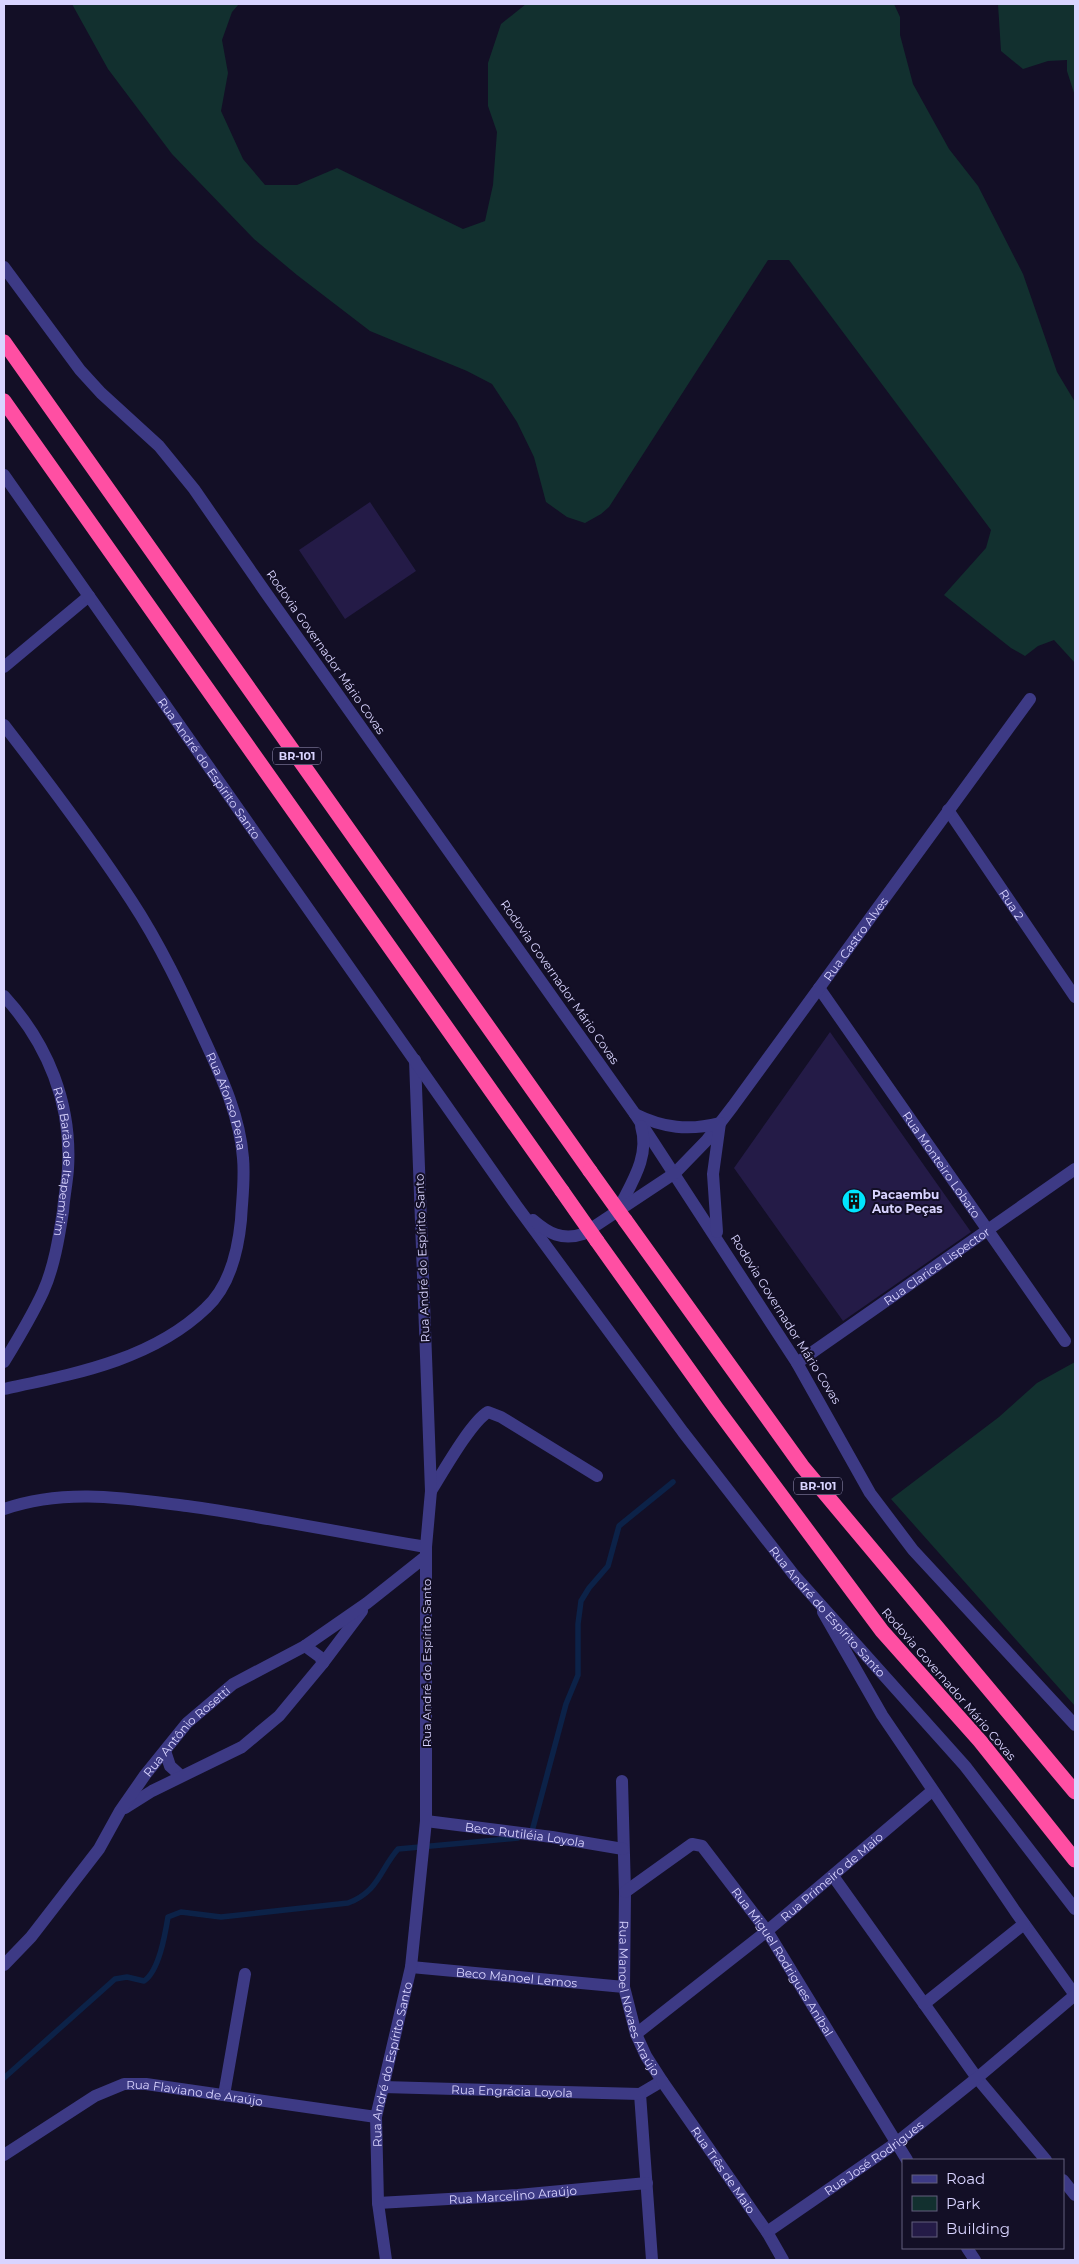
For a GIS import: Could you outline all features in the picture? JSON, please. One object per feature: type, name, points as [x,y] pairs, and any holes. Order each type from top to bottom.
[{"type":"highway","name":"BR-101","points":[[4,342],[590,1171],[802,1466],[1075,1792]]},
{"type":"highway","name":"Rodovia Governador Mário Covas","points":[[4,401],[717,1409],[882,1631],[980,1741],[1075,1860]]},
{"type":"street","name":"Rodovia Governador Mário Covas","points":[[4,266],[80,370],[101,393],[159,446],[194,489],[635,1114],[797,1363],[831,1421],[856,1470],[890,1522],[913,1550],[1075,1725]]},
{"type":"street","name":"Rua André do Espírito Santo","points":[[4,475],[516,1205],[683,1432],[753,1524],[816,1601],[965,1766],[1075,1909]]},
{"type":"street","points":[[4,667],[89,596]]},
{"type":"street","name":"Rua Castro Alves","points":[[516,1205],[544,1229],[559,1236],[567,1237],[583,1234],[622,1214],[675,1173],[692,1157],[720,1123],[1030,700]]},
{"type":"street","name":"Rua Afonso Pena","points":[[4,725],[59,797],[132,901],[167,963],[226,1087],[238,1129],[243,1158],[243,1194],[239,1247],[228,1278],[208,1307],[176,1334],[138,1353],[66,1376],[4,1389]]},
{"type":"street","name":"Rua 2","points":[[948,810],[1075,997]]},
{"type":"street","name":"Rua Monteiro Lobato","points":[[818,988],[1065,1341]]},
{"type":"street","name":"Rua Barão de Itapemirim","points":[[4,996],[40,1046],[58,1084],[67,1130],[68,1169],[59,1236],[44,1291],[4,1362]]},
{"type":"street","name":"Rua André do Espírito Santo","points":[[386,2260],[378,2203],[376,2117],[411,1967],[426,1821],[426,1552],[431,1491],[415,1060]]},
{"type":"street","points":[[635,1114],[648,1120],[677,1128],[692,1128],[720,1123],[713,1174],[714,1217],[717,1238]]},
{"type":"street","points":[[622,1214],[643,1152],[643,1133],[635,1114]]},
{"type":"street","name":"Rua Clarice Lispector","points":[[797,1363],[1075,1169]]},
{"type":"street","points":[[431,1491],[472,1429],[483,1414],[488,1412],[501,1417],[598,1476]]},
{"type":"street","points":[[4,1509],[35,1499],[72,1495],[129,1498],[250,1514],[426,1552]]},
{"type":"street","name":"Rua Antônio Rosetti","points":[[4,1965],[31,1937],[99,1849],[120,1811],[145,1775],[187,1724],[233,1684],[305,1646],[367,1603],[426,1552]]},
{"type":"street","points":[[816,1601],[882,1715],[932,1791],[1075,1995]]},
{"type":"street","points":[[120,1811],[181,1776],[242,1748],[279,1716],[323,1663],[367,1603]]},
{"type":"street","points":[[305,1646],[320,1657],[323,1663]]},
{"type":"street","points":[[165,1751],[170,1766],[181,1776]]},
{"type":"street","name":"Rua Manoel Novaes Araújo","points":[[622,1781],[626,1892],[624,1986],[636,2034],[646,2056],[662,2080],[640,2094]]},
{"type":"street","name":"Rua Primeiro de Maio","points":[[636,2034],[767,1931],[932,1791]]},
{"type":"street","name":"Beco Rutiléia Loyola","points":[[426,1821],[552,1837],[623,1849]]},
{"type":"street","name":"Rua Miguel Rodrigues Aníbal","points":[[626,1892],[692,1844],[702,1846],[767,1931],[906,2159]]},
{"type":"street","points":[[833,1876],[977,2078],[1045,2159]]},
{"type":"street","points":[[924,2004],[1024,1924]]},
{"type":"street","name":"Beco Manoel Lemos","points":[[411,1967],[624,1986]]},
{"type":"street","points":[[224,2095],[245,1974]]},
{"type":"street","name":"Rua José Rodrigues","points":[[767,2232],[896,2143],[977,2078],[1075,1995]]},
{"type":"street","name":"Rua Três de Maio","points":[[662,2080],[767,2232],[783,2260]]},
{"type":"street","name":"Rua Flaviano de Araújo","points":[[4,2155],[95,2096],[124,2084],[146,2084],[376,2117]]},
{"type":"street","name":"Rua Engrácia Loyola","points":[[383,2088],[640,2094]]},
{"type":"street","points":[[640,2094],[652,2260]]},
{"type":"street","points":[[1064,2181],[1075,2195]]},
{"type":"street","name":"Rua Marcelino Araújo","points":[[378,2203],[518,2195],[647,2183]]},
{"type":"street","points":[[968,2249],[975,2260]]},
{"type":"green space","points":[[72,4],[239,4],[232,12],[222,40],[228,73],[221,111],[243,159],[265,185],[297,185],[337,168],[463,229],[485,221],[493,185],[497,132],[488,106],[488,63],[501,24],[526,4],[894,4],[900,17],[900,35],[913,84],[949,149],[978,186],[1023,274],[1057,372],[1075,402],[1075,663],[1054,640],[1038,646],[1025,656],[1011,648],[944,595],[986,548],[991,530],[789,260],[768,260],[609,507],[585,523],[567,517],[546,502],[534,457],[517,422],[492,384],[467,371],[370,331],[254,239],[172,154],[108,69]]},
{"type":"green space","points":[[998,4],[1075,4],[1075,96],[1067,71],[1067,60],[1048,61],[1023,69],[1001,51]]},
{"type":"green space","points":[[1075,1362],[1075,1706],[891,1499],[999,1417],[1037,1383]]},
{"type":"building","points":[[370,502],[416,571],[345,619],[299,550]]},
{"type":"building","name":"Pacaembu Auto Peças","points":[[830,1032],[971,1232],[843,1321],[734,1168]]},
{"type":"waterway","points":[[531,1835],[566,1704],[578,1675],[578,1624],[581,1601],[589,1588],[608,1566],[619,1526],[673,1482]]},
{"type":"waterway","points":[[4,2078],[115,1979],[127,1977],[144,1981],[154,1969],[168,1917],[181,1912],[221,1917],[348,1903],[366,1893],[378,1880],[398,1849],[518,1838]]},
{"type":"place","name":"Pacaembu Auto Peças","points":[[854,1201]]}]
